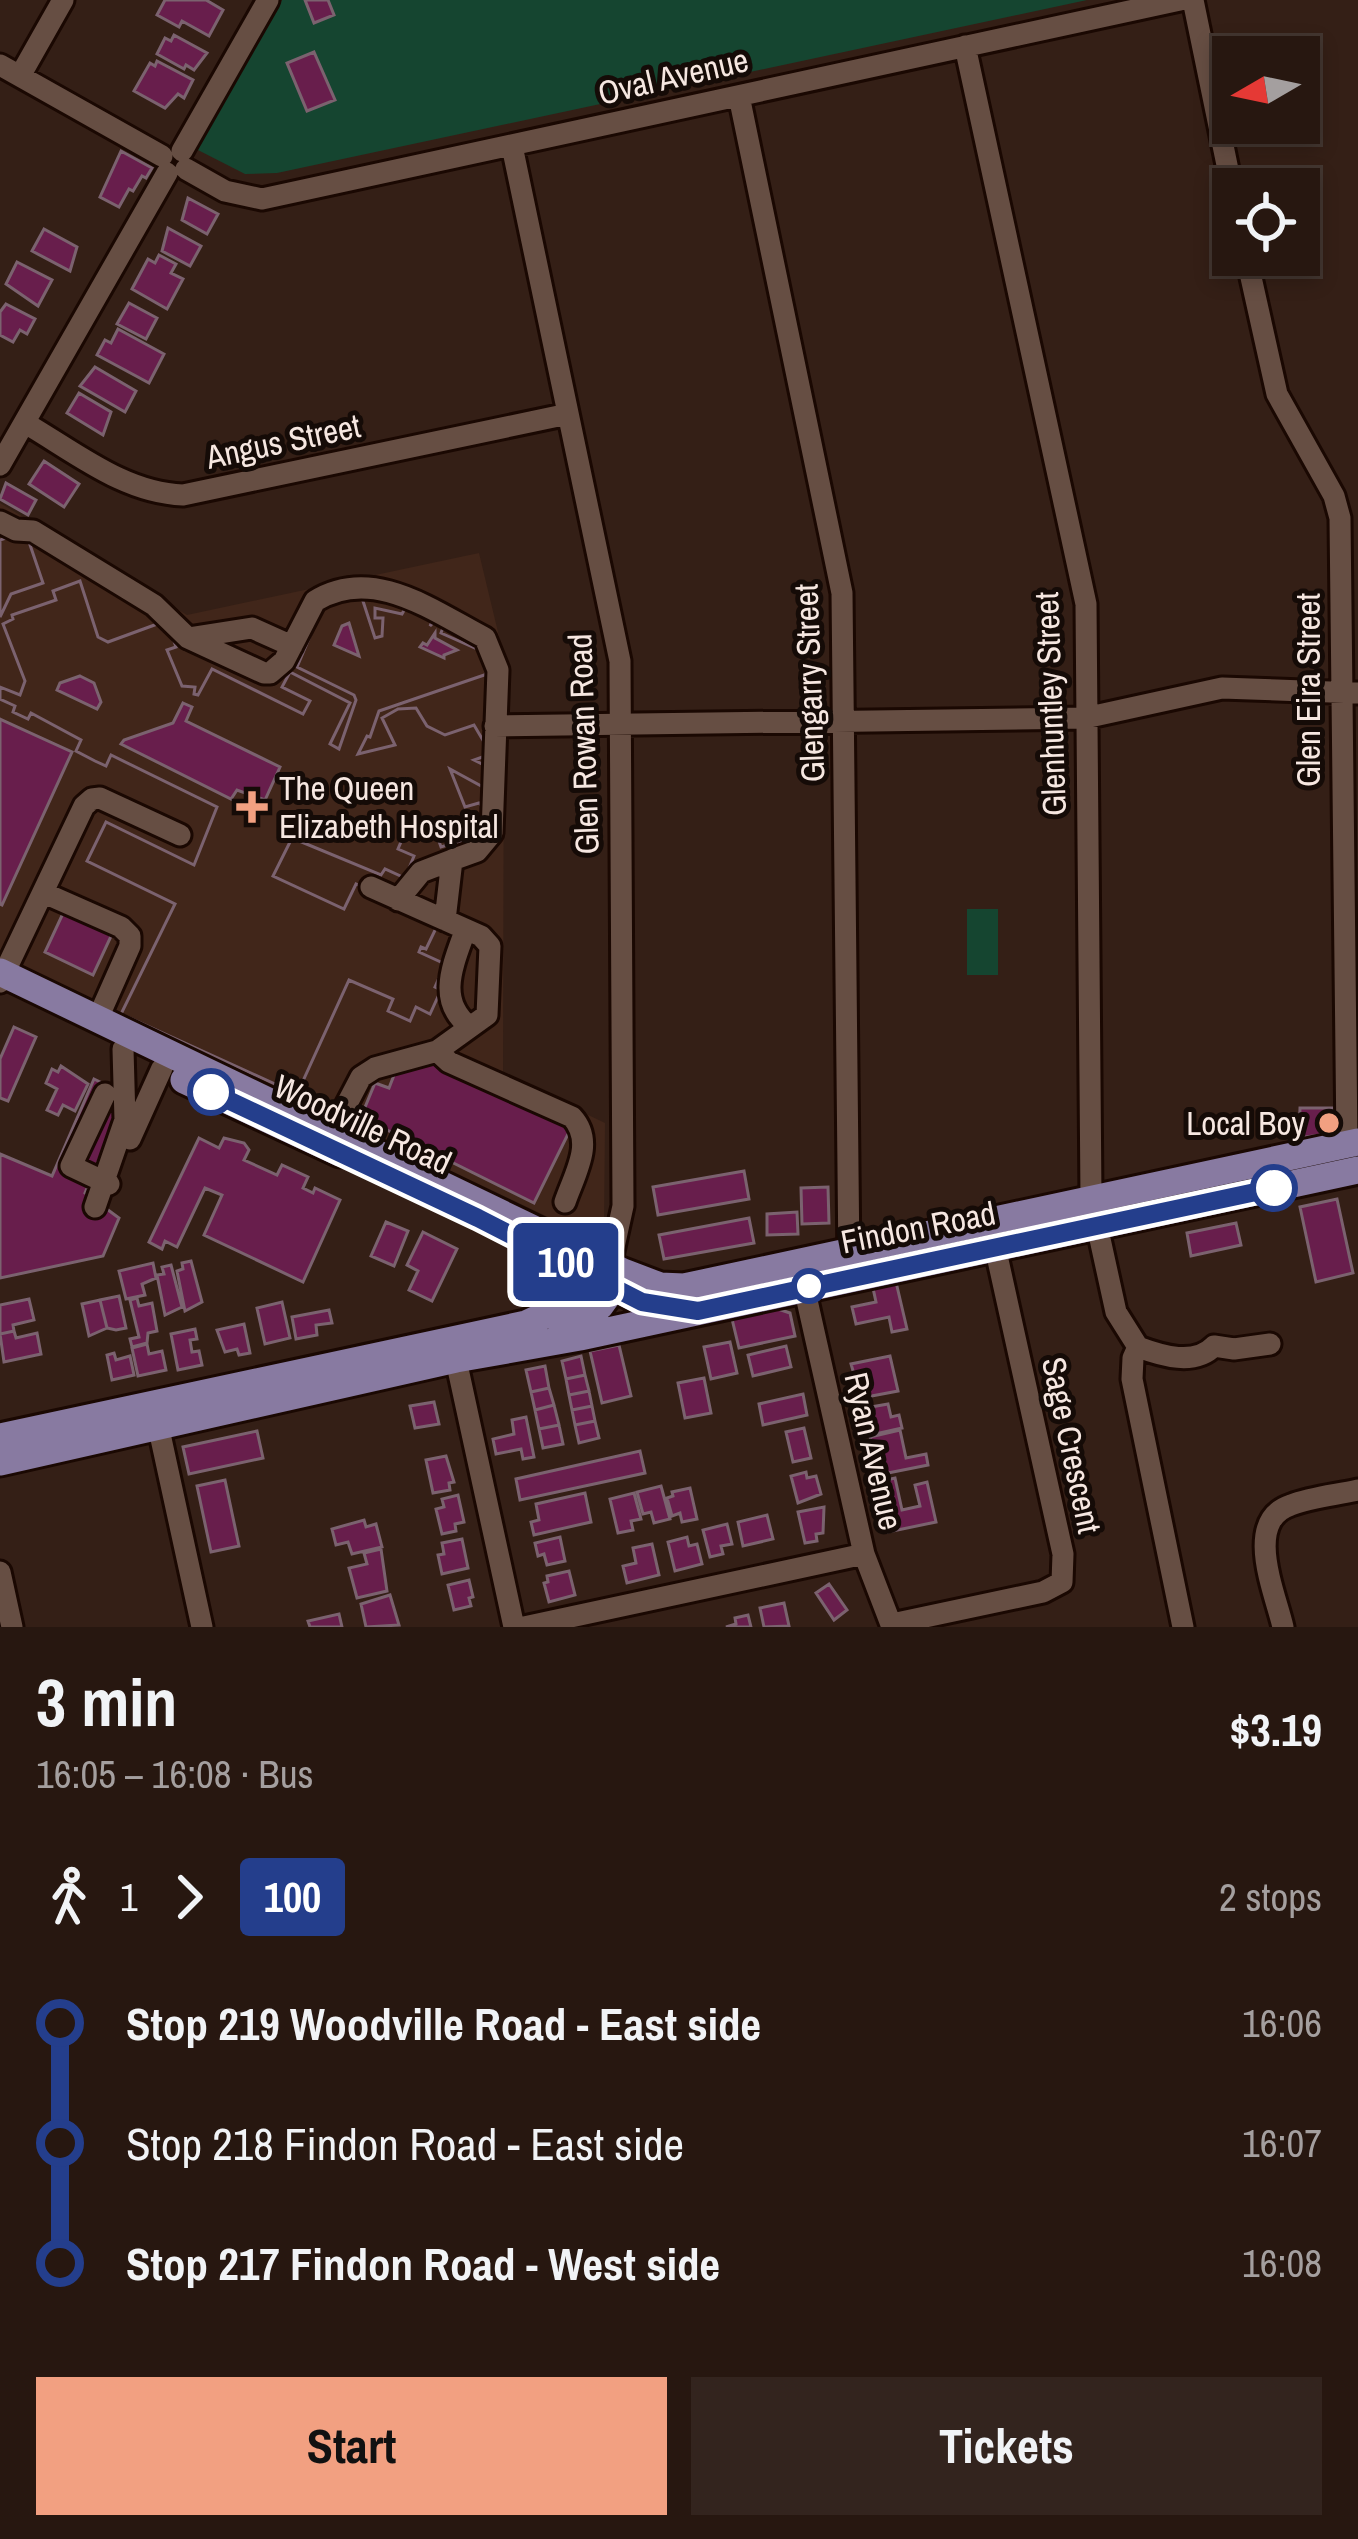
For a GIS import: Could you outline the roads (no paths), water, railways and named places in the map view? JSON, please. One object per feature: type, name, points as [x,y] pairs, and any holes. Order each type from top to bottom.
[{"type":"main road","name":"Woodville Road","points":[[2,980],[98,1018],[567,1263],[612,1276]]},
{"type":"main road","name":"Woodville Road","points":[[2,980],[162,1068],[329,1138],[612,1276],[642,1302],[698,1311]]},
{"type":"main road","name":"Findon Road","points":[[992,1235],[1091,1198],[1355,1152]]},
{"type":"main road","name":"Findon Road","points":[[554,1327],[586,1293],[612,1276],[684,1287],[849,1264],[992,1235],[1097,1227],[1355,1152]]},
{"type":"main road","points":[[554,1327],[567,1283],[567,1263]]},
{"type":"main road","name":"Findon Road","points":[[0,1437],[156,1415],[554,1327],[698,1311],[803,1287],[849,1264]]},
{"type":"main road","name":"Findon Road","points":[[0,1462],[156,1415]]},
{"type":"street","points":[[10,70],[63,0]]},
{"type":"street","points":[[0,465],[268,0]]},
{"type":"street","name":"Oval Avenue","points":[[10,70],[225,191],[262,199],[1180,0]]},
{"type":"street","points":[[1193,0],[1228,168]]},
{"type":"street","name":"Glenhuntley Street","points":[[965,46],[1086,604],[1091,1198],[1116,1312],[1138,1347]]},
{"type":"street","name":"Glengarry Street","points":[[739,96],[842,593],[849,1264]]},
{"type":"street","name":"Glen Rowan Road","points":[[512,146],[618,644],[623,1206],[628,1222],[612,1276]]},
{"type":"street","name":"Glen Eira Street","points":[[1251,276],[1277,394],[1334,496],[1340,518],[1350,693],[1355,1152]]},
{"type":"street","name":"Angus Street","points":[[25,423],[123,482],[158,494],[184,495],[568,414]]},
{"type":"street","points":[[0,522],[33,531],[154,604],[188,638],[270,674],[292,646],[308,612],[325,595],[368,586],[406,597],[485,638],[498,670],[492,833],[477,851],[421,872],[398,900]]},
{"type":"street","points":[[188,638],[252,628],[292,646]]},
{"type":"street","points":[[495,726],[1085,718],[1222,688],[1350,693]]},
{"type":"street","points":[[2,980],[84,806],[92,799],[100,798],[180,835]]},
{"type":"street","points":[[452,860],[455,926],[448,979],[458,1018],[470,1027]]},
{"type":"street","points":[[329,1138],[362,1076],[436,1051],[488,1015],[490,946],[481,936],[371,887]]},
{"type":"street","points":[[44,893],[121,927],[130,936],[130,946],[98,1018]]},
{"type":"street","points":[[105,1182],[125,1120],[124,1049]]},
{"type":"street","points":[[436,1051],[448,1062],[572,1117],[584,1129],[585,1146],[565,1202]]},
{"type":"street","points":[[105,1182],[162,1068]]},
{"type":"street","points":[[105,1094],[71,1166],[105,1182]]},
{"type":"street","name":"Sage Crescent","points":[[892,1626],[1043,1592],[1062,1582],[1063,1554],[992,1235]]},
{"type":"street","name":"Ryan Avenue","points":[[803,1287],[864,1554],[892,1626]]},
{"type":"street","points":[[1183,1627],[1132,1379],[1133,1358],[1138,1347],[1185,1357],[1204,1354],[1214,1346],[1270,1345]]},
{"type":"street","points":[[454,1350],[514,1627]]},
{"type":"street","points":[[156,1415],[202,1627]]},
{"type":"street","points":[[1283,1627],[1264,1541],[1267,1524],[1277,1511],[1292,1504],[1358,1490]]},
{"type":"street","points":[[524,1627],[864,1554]]},
{"type":"street","points":[[0,1572],[13,1627]]},
{"type":"place","name":"The Queen Elizabeth Hospital","points":[[252,807]]},
{"type":"place","name":"Local Boy","points":[[1329,1123]]}]
